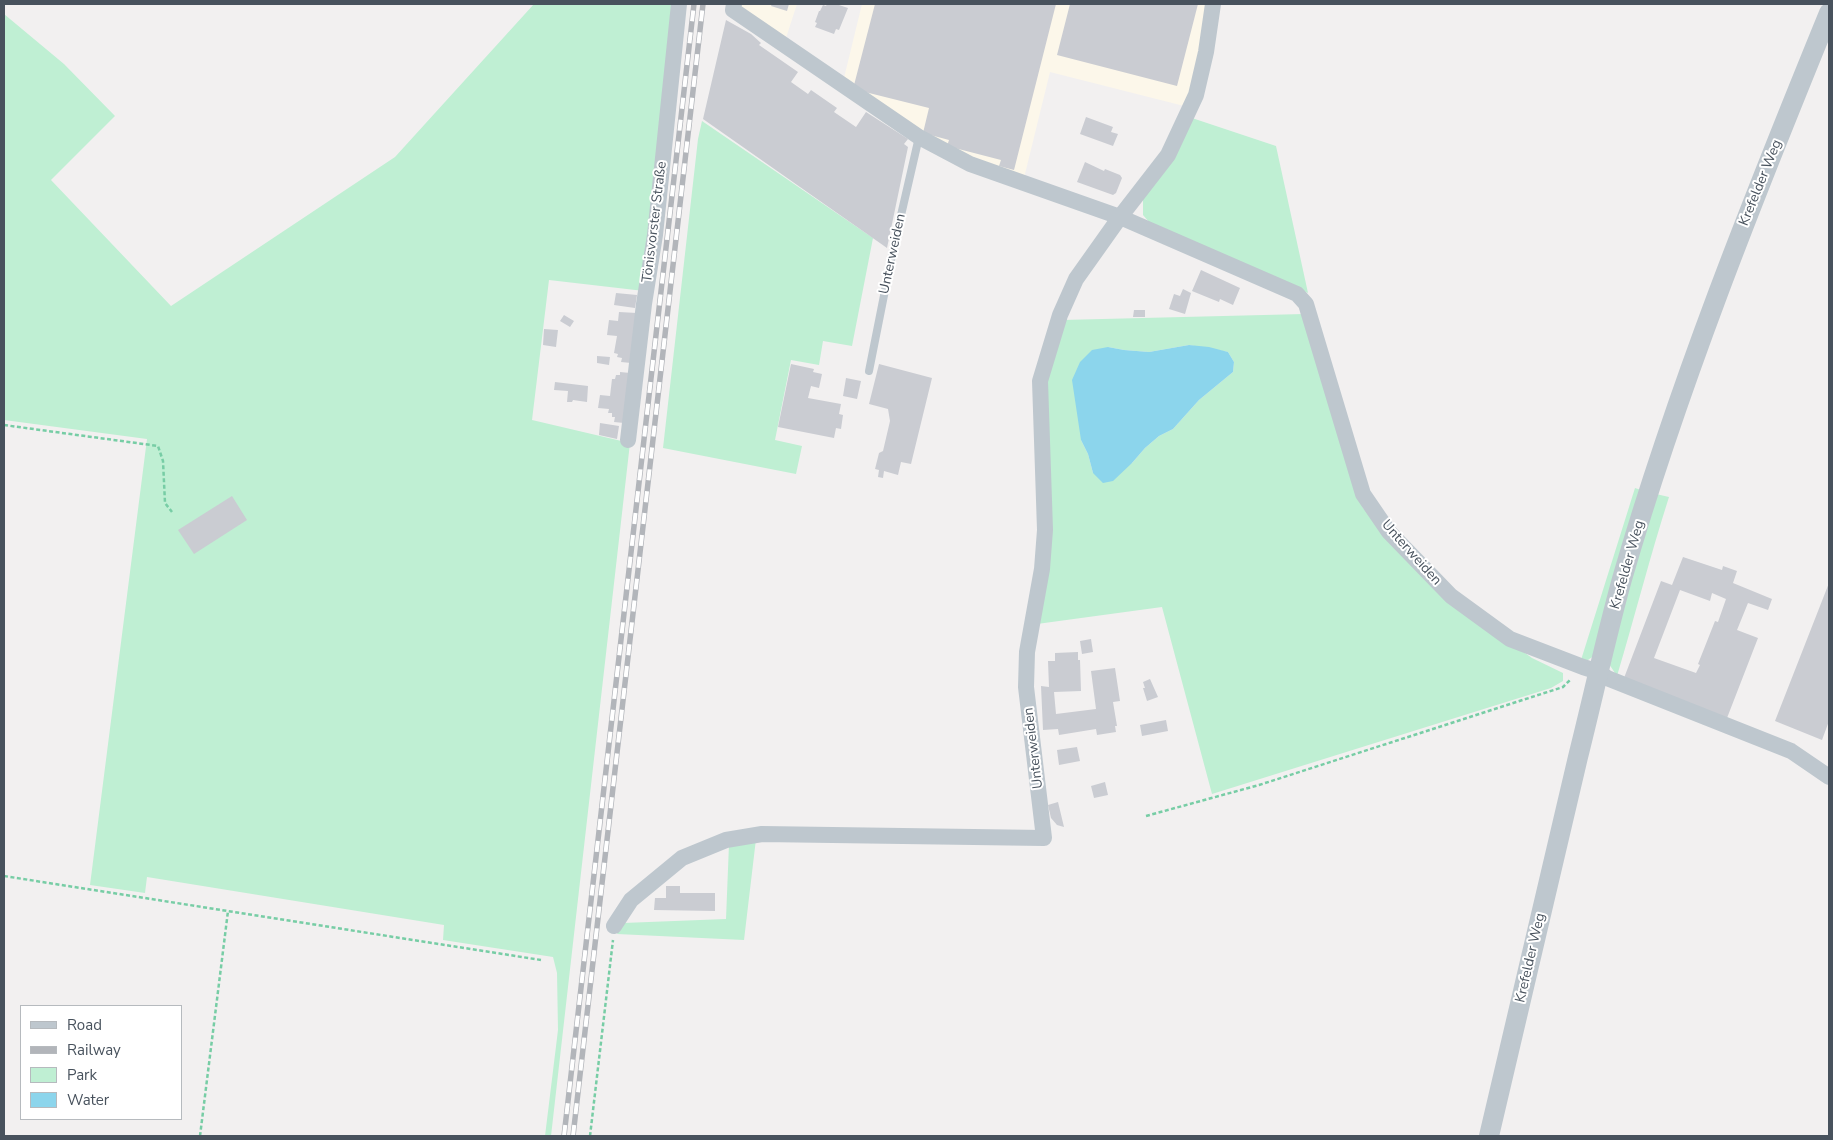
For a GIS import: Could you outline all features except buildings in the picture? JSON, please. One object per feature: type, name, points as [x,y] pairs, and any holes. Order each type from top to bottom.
[{"type":"street","name":"Tönisvorster Straße","points":[[628,440],[644,304],[655,235],[679,4]]},
{"type":"street","name":"Unterweiden","points":[[734,4],[733,10],[919,137],[970,164],[1120,217],[1297,294],[1306,304],[1363,494],[1389,532],[1451,596],[1510,638],[1791,751],[1829,777]]},
{"type":"street","name":"Unterweiden","points":[[614,926],[631,900],[682,858],[726,840],[762,834],[1044,838],[1026,687],[1027,652],[1042,569],[1044,530],[1040,381],[1060,315],[1076,279],[1120,217],[1168,155],[1196,95],[1206,52],[1213,4]]},
{"type":"street","name":"Krefelder Weg","points":[[1489,1136],[1591,669],[1691,367],[1754,198],[1829,13]]},
{"type":"lane","name":"Unterweiden","points":[[868,371],[892,250],[919,137]]},
{"type":"path","points":[[4,425],[158,446],[163,461],[165,503],[172,512]]},
{"type":"path","points":[[1146,816],[1259,785],[1563,687],[1591,669]]},
{"type":"path","points":[[4,876],[541,960]]},
{"type":"path","points":[[200,1136],[228,911]]},
{"type":"path","points":[[590,1136],[614,926]]},
{"type":"shaded area","points":[[735,4],[797,4],[785,41]]},
{"type":"shaded area","points":[[862,4],[1208,4],[1188,107],[1050,72],[1024,178],[923,136],[843,82]]},
{"type":"green space","points":[[534,4],[675,4],[644,291],[549,280],[532,420],[630,443],[551,1136],[545,1136],[558,1030],[557,973],[553,957],[443,940],[444,925],[147,877],[145,893],[90,885],[147,439],[4,420],[4,14],[64,64],[115,116],[51,180],[171,306],[395,157]]},
{"type":"green space","points":[[1192,118],[1276,146],[1308,293],[1149,222],[1143,215],[1143,199]]},
{"type":"green space","points":[[702,121],[873,238],[852,346],[823,341],[819,365],[791,360],[775,440],[802,446],[796,474],[663,448],[698,139]]},
{"type":"green space","points":[[1304,314],[1363,508],[1450,599],[1532,658],[1563,673],[1563,681],[1551,688],[1212,794],[1162,607],[1037,624],[1042,386],[1062,320]],"holes":[[[1189,345],[1228,352],[1234,362],[1233,372],[1199,400],[1173,429],[1159,436],[1132,463],[1093,473],[1088,454],[1081,440],[1108,347],[1149,352]]]},
{"type":"green space","points":[[1635,488],[1641,490],[1595,655],[1588,660],[1581,660]]},
{"type":"green space","points":[[1656,494],[1669,497],[1617,676],[1609,664],[1632,574]]},
{"type":"green space","points":[[756,839],[744,940],[617,934],[623,923],[726,919],[729,844]]},
{"type":"water","points":[[1189,345],[1209,347],[1228,352],[1234,362],[1233,372],[1199,400],[1173,429],[1159,436],[1145,448],[1113,481],[1103,483],[1093,473],[1088,454],[1081,440],[1072,380],[1080,362],[1092,350],[1108,347],[1149,352]]},
{"type":"railway","points":[[564,1136],[694,4]]},
{"type":"railway","points":[[573,1136],[703,4]]}]
